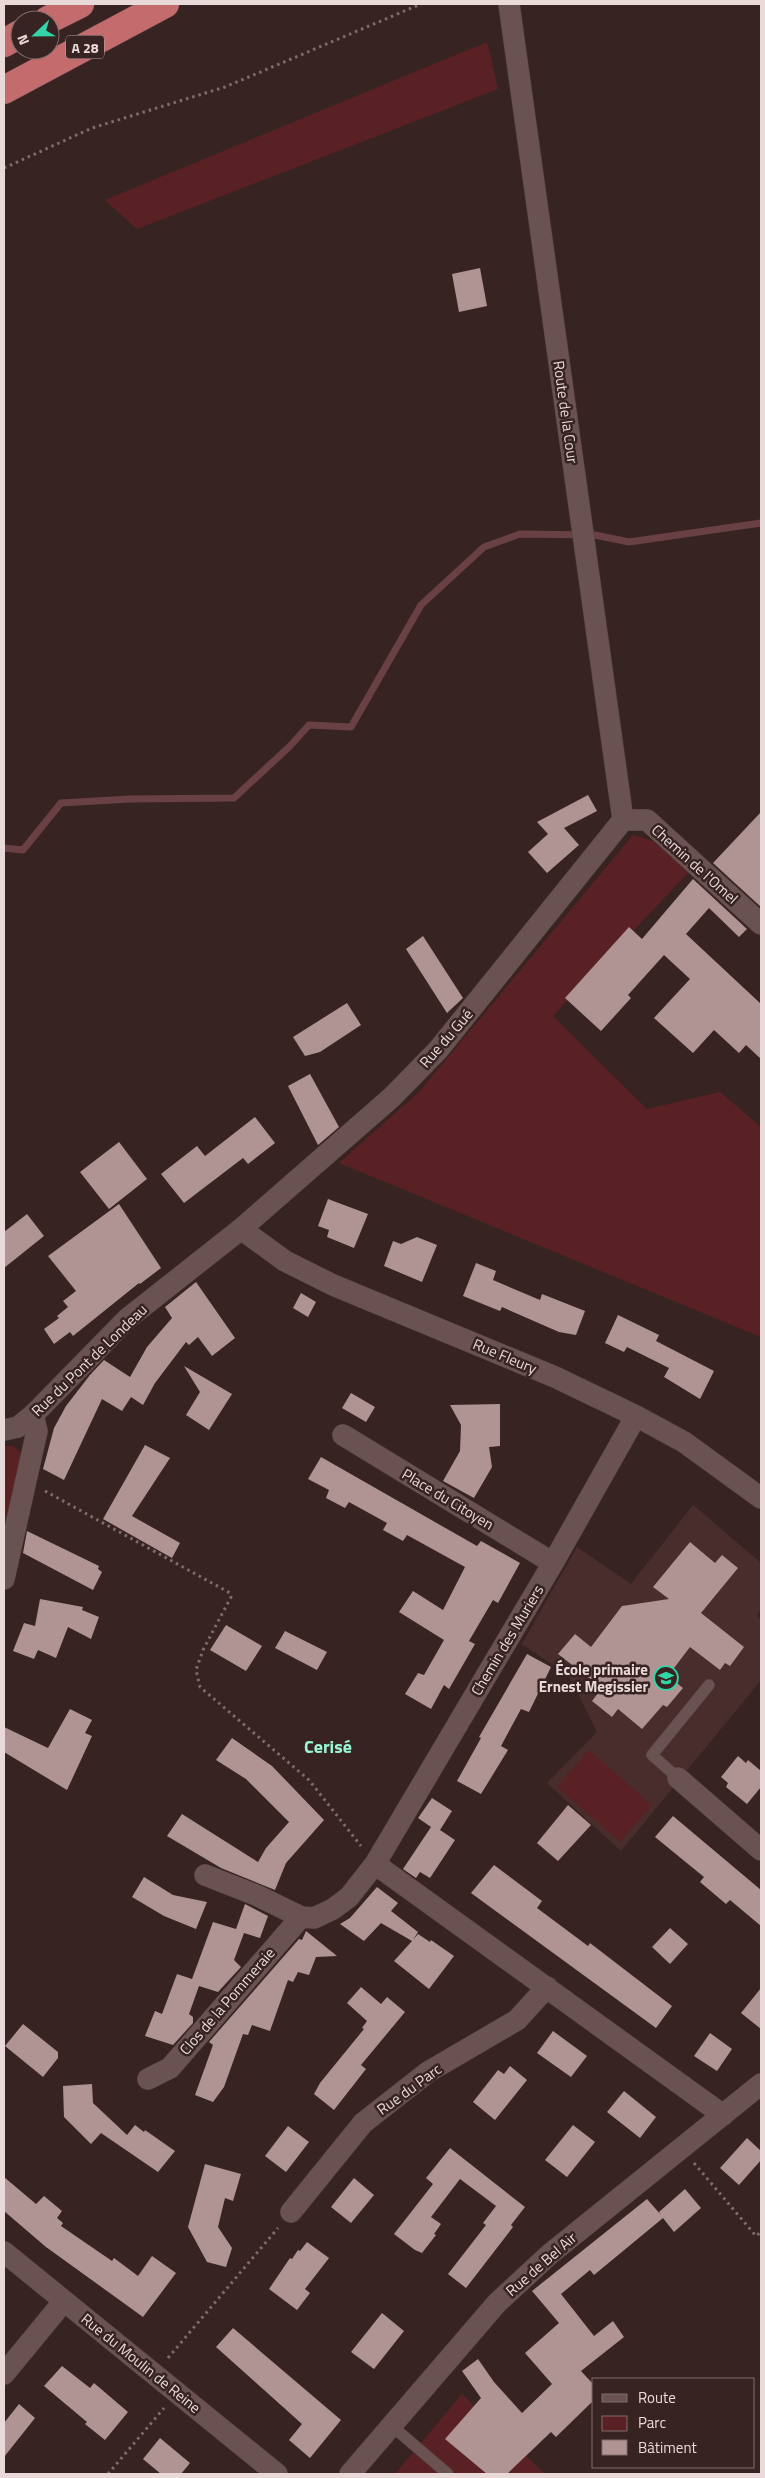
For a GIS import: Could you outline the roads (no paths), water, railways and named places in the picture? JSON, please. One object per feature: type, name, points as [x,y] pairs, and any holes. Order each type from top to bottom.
[{"type":"highway","name":"A 28","points":[[60,14],[80,4]]},
{"type":"highway","name":"A 28","points":[[4,90],[166,4]]},
{"type":"street","name":"Route de la Cour","points":[[509,4],[623,820]]},
{"type":"street","name":"Chemin de l'Omel","points":[[623,820],[647,820],[761,924]]},
{"type":"street","name":"Rue du Gué","points":[[241,1229],[392,1097],[438,1050],[623,820]]},
{"type":"street","name":"Rue du Pont de Londeau","points":[[4,1430],[18,1427],[33,1415],[127,1319],[241,1229]]},
{"type":"street","name":"Rue Fleury","points":[[241,1229],[284,1261],[333,1285],[555,1377],[636,1416],[684,1442],[761,1498]]},
{"type":"street","points":[[4,1572],[37,1431],[33,1415]]},
{"type":"street","name":"Chemin des Muriers","points":[[375,1864],[553,1563],[636,1416]]},
{"type":"street","name":"Place du Citoyen","points":[[342,1435],[553,1563]]},
{"type":"street","points":[[678,1778],[759,1843]]},
{"type":"street","points":[[205,1875],[256,1895],[302,1917],[314,1918],[333,1909],[349,1897],[375,1864],[723,2115]]},
{"type":"street","name":"Clos de la Pommeraie","points":[[148,2079],[170,2068],[302,1917]]},
{"type":"street","name":"Rue du Parc","points":[[291,2212],[363,2123],[428,2072],[517,2020],[547,1987]]},
{"type":"street","name":"Rue de Bel Air","points":[[350,2474],[497,2303],[550,2254],[761,2084]]},
{"type":"street","name":"Rue du Moulin de Reine","points":[[4,2252],[277,2474]]},
{"type":"street","points":[[4,2374],[64,2301]]},
{"type":"lane","points":[[678,1778],[652,1755],[709,1685]]},
{"type":"lane","points":[[392,2426],[448,2474]]},
{"type":"waterway","points":[[4,848],[23,850],[61,803],[130,799],[234,798],[290,746],[309,725],[351,727],[421,605],[484,547],[520,534],[595,535],[629,542],[761,523]]},
{"type":"place","name":"École primaire Ernest Megissier","points":[[666,1678]]},
{"type":"district","name":"Cerisé","points":[[328,1746]]}]
